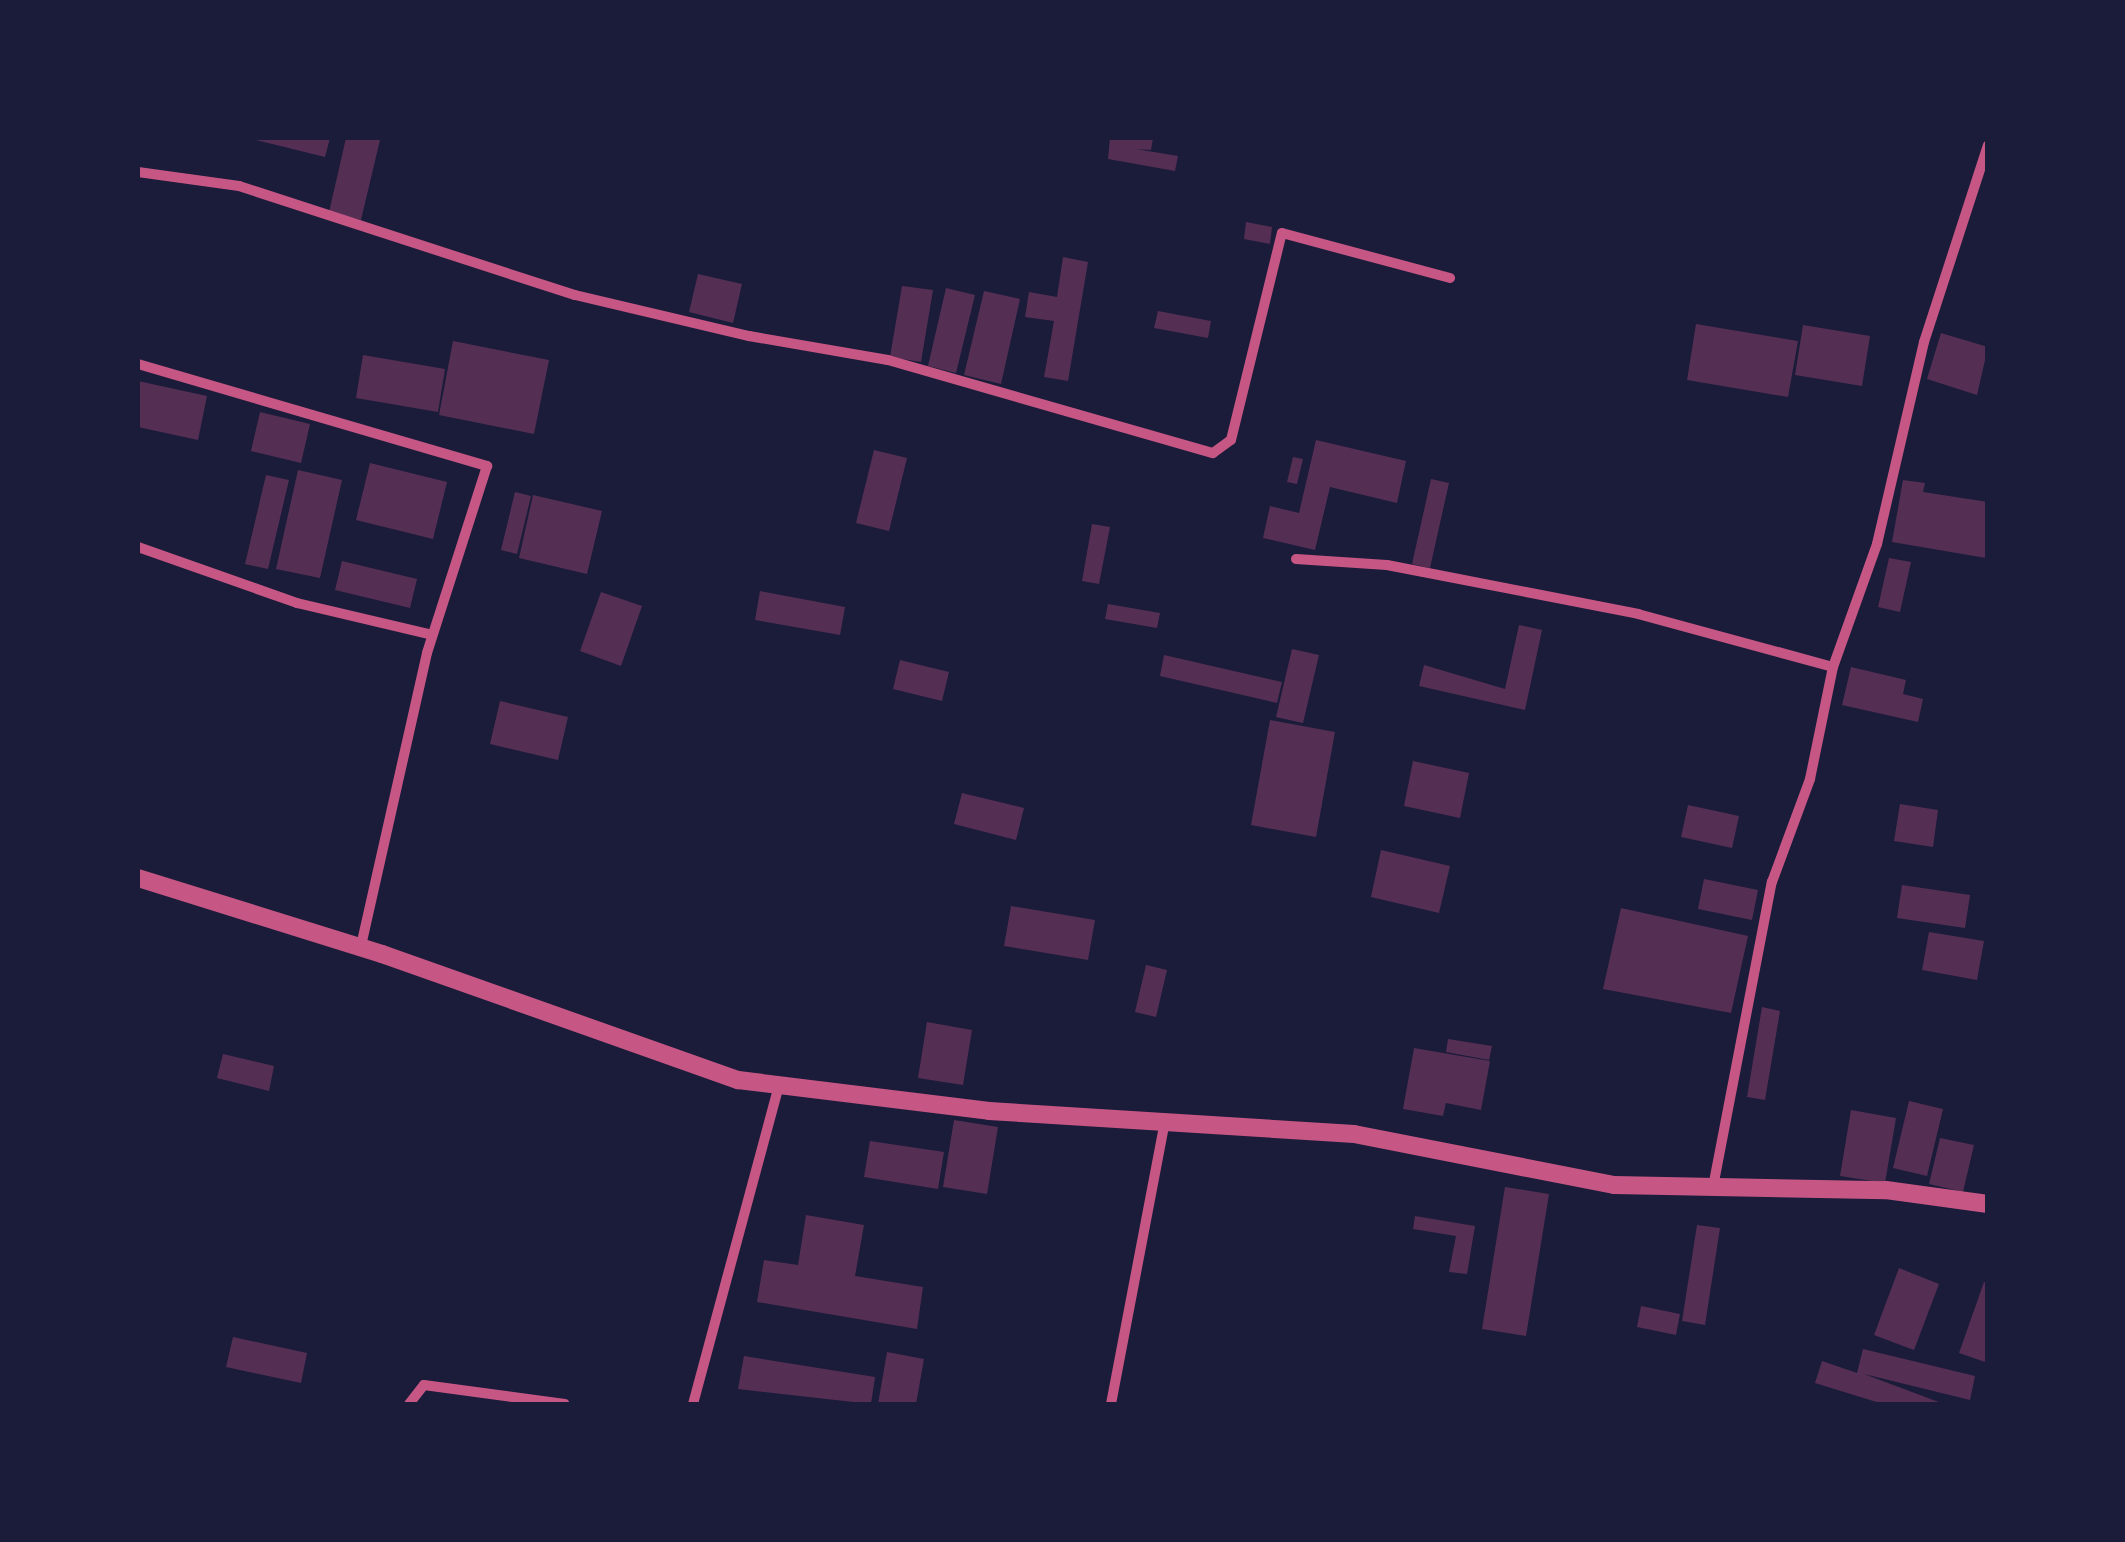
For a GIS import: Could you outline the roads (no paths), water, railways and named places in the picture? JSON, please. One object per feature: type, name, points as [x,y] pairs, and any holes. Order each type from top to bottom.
[{"type":"street","points":[[1712,1188],[1772,882],[1810,779],[1834,667],[1878,544],[1924,342],[1988,145]]},
{"type":"street","points":[[138,172],[238,186],[575,295],[750,336],[888,360],[1213,452],[1232,440],[1282,234],[1450,278]]},
{"type":"street","points":[[138,364],[488,466],[432,636],[361,948]]},
{"type":"street","points":[[138,546],[297,604],[432,636]]},
{"type":"street","points":[[1296,559],[1387,565],[1638,614],[1834,667]]},
{"type":"street","points":[[138,878],[361,948],[738,1080],[989,1110],[1354,1134],[1614,1185],[1886,1190],[1988,1204]]},
{"type":"street","points":[[693,1404],[779,1085]]},
{"type":"street","points":[[1111,1404],[1165,1122]]},
{"type":"street","points":[[409,1404],[424,1385],[565,1404]]}]
